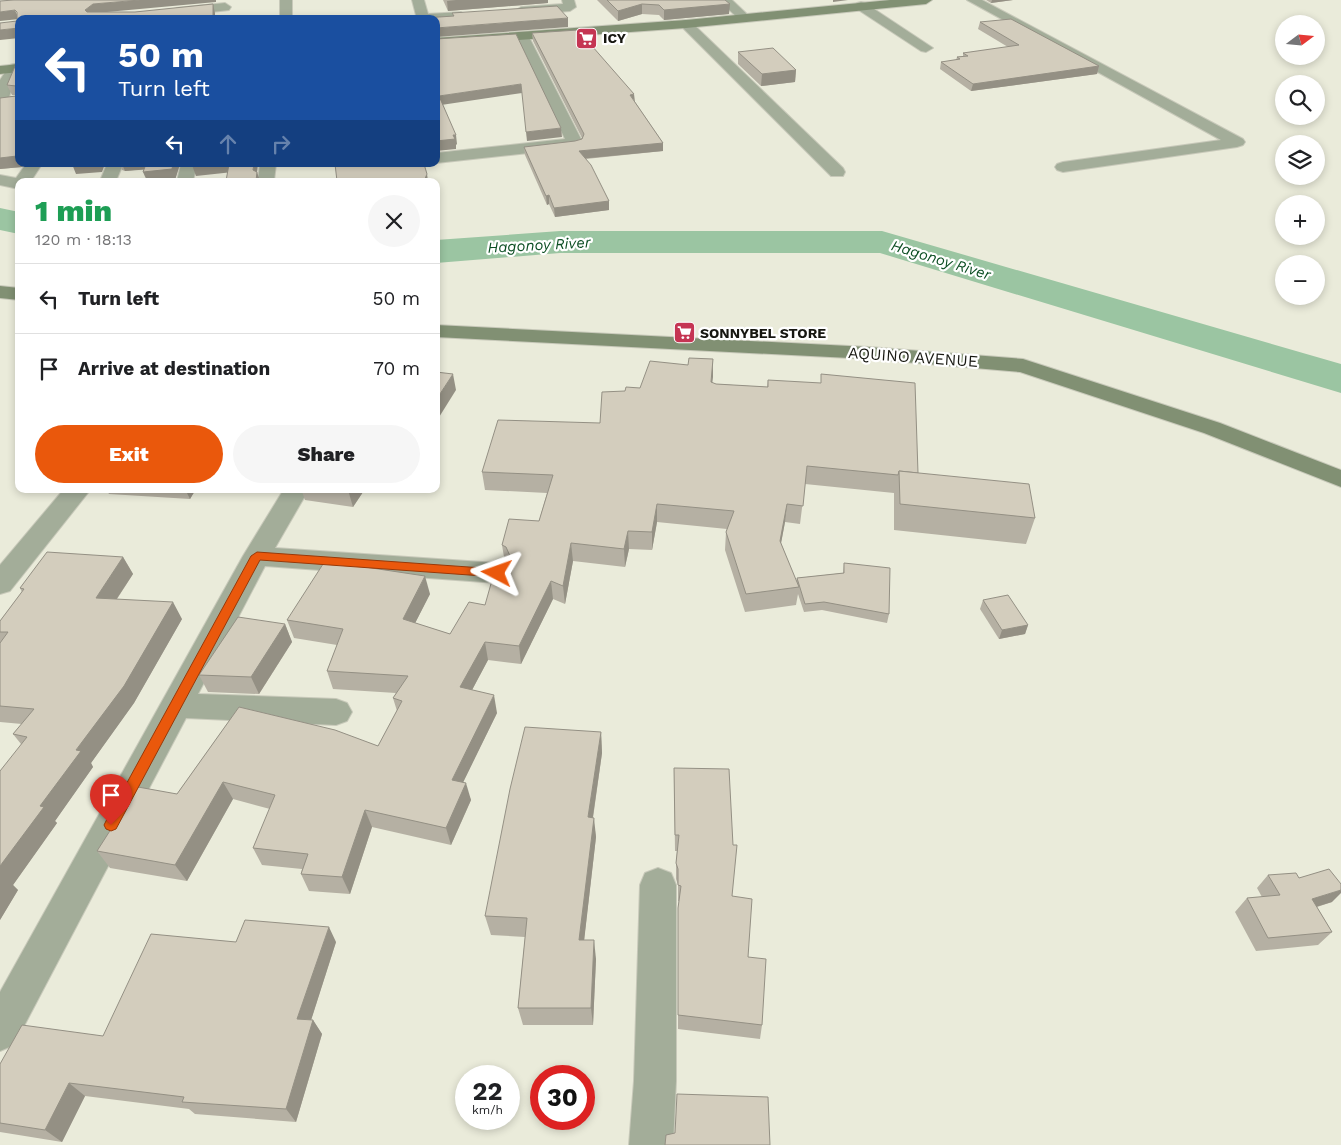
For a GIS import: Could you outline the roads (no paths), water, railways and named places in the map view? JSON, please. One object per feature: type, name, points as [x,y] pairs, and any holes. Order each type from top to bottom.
[{"type":"street","points":[[286,0],[286,15]]},
{"type":"street","points":[[418,0],[422,15]]},
{"type":"street","points":[[512,12],[570,7],[568,0]]},
{"type":"street","points":[[725,0],[745,18]]},
{"type":"street","points":[[440,42],[686,24],[926,0]]},
{"type":"street","points":[[973,0],[1237,142],[1062,167]]},
{"type":"street","points":[[861,6],[926,48]]},
{"type":"street","points":[[165,13],[225,9]]},
{"type":"street","points":[[440,17],[474,15]]},
{"type":"street","points":[[686,24],[837,172]]},
{"type":"street","points":[[440,158],[575,143],[523,37]]},
{"type":"street","points":[[0,70],[15,68]]},
{"type":"street","points":[[15,71],[6,82],[0,102],[15,101]]},
{"type":"street","points":[[25,178],[32,167]]},
{"type":"street","points":[[0,180],[15,183]]},
{"type":"street","points":[[0,292],[15,294]]},
{"type":"street","name":"AQUINO AVENUE","points":[[440,331],[870,353],[1023,366],[1212,428],[1341,479]]},
{"type":"street","points":[[0,584],[75,493]]},
{"type":"street","points":[[0,1031],[257,556],[294,493]]},
{"type":"street","points":[[257,556],[497,573]]},
{"type":"street","points":[[176,705],[336,712]]},
{"type":"street","points":[[651,1145],[655,1081],[658,885]]},
{"type":"waterway","name":"Hagonoy River","points":[[0,219],[15,222]]},
{"type":"waterway","name":"Hagonoy River","points":[[440,252],[560,242],[882,242],[1341,379]]},
{"type":"place","name":"ICY","points":[[587,38]]},
{"type":"place","name":"SONNYBEL STORE","points":[[684,333]]}]
